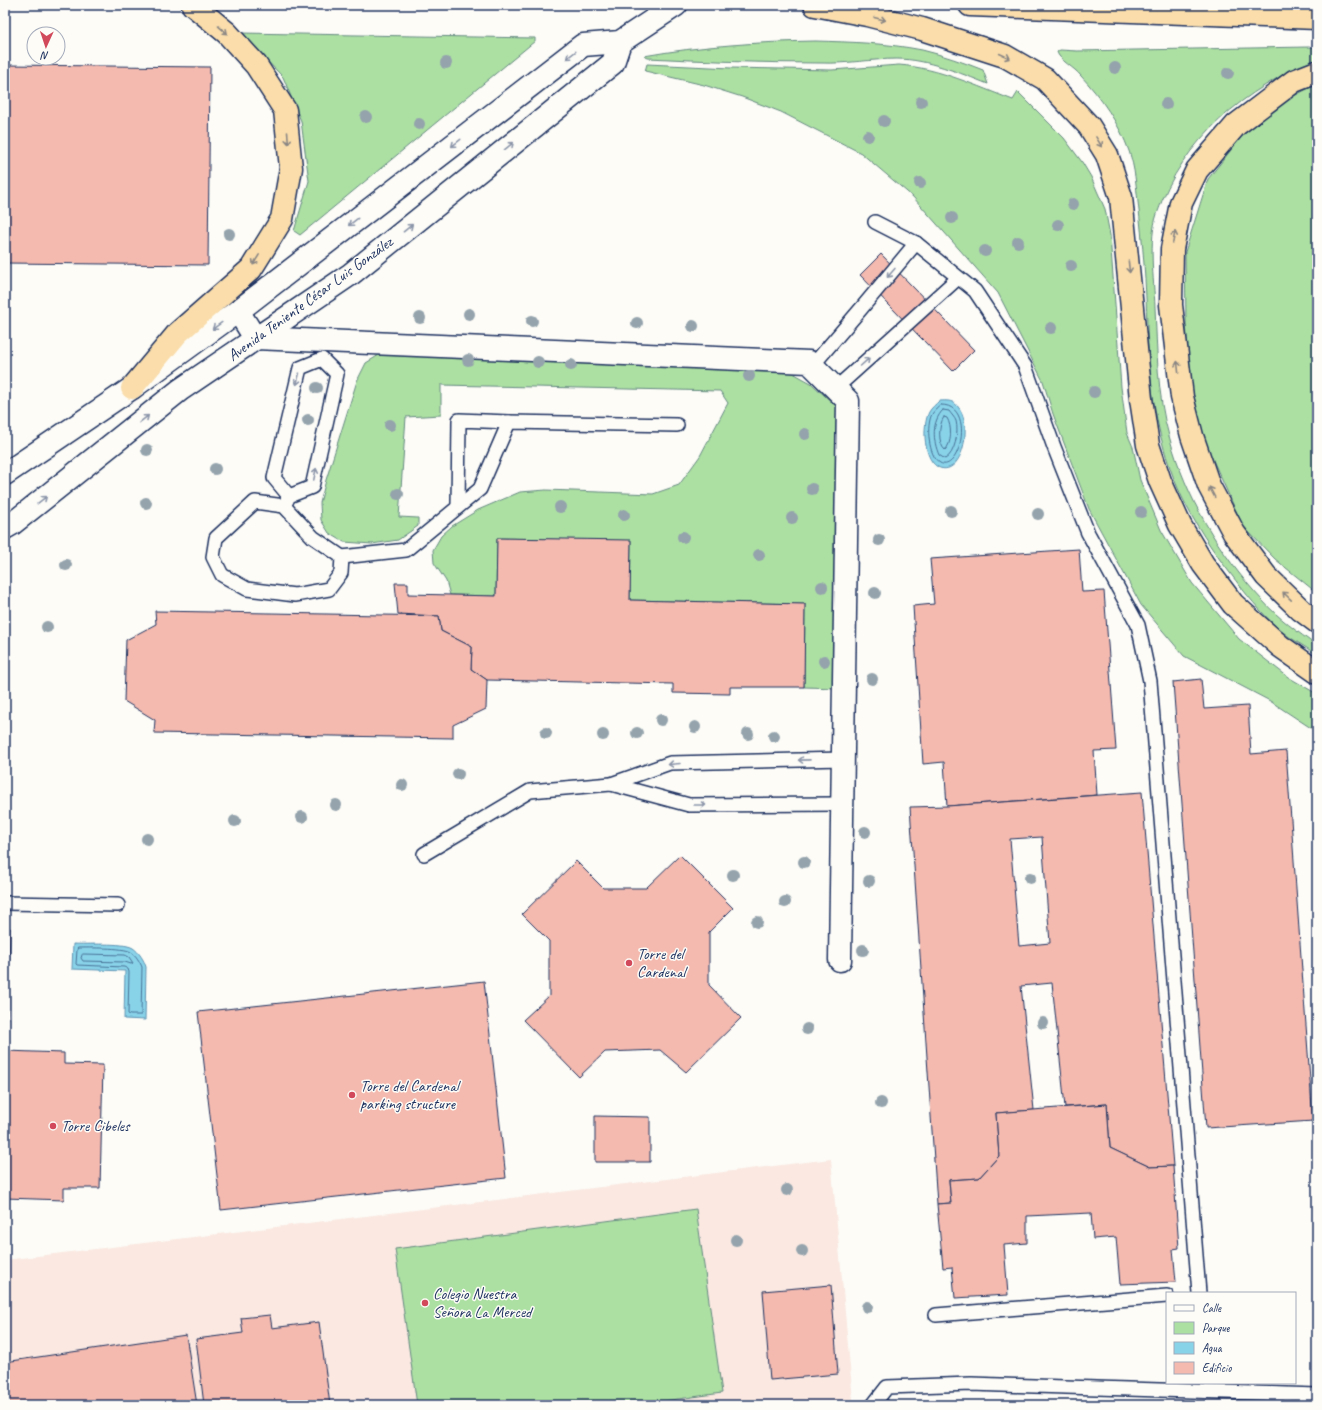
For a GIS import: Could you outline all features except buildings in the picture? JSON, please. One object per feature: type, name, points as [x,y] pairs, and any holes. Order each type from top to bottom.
[{"type":"highway","points":[[132,388],[178,333],[251,269],[282,220],[291,168],[285,110],[256,65],[227,33],[193,5]]},
{"type":"highway","points":[[815,5],[867,15],[922,29],[1005,56],[1045,79],[1089,126],[1107,155],[1121,197],[1141,399],[1148,445],[1160,481],[1180,525],[1203,564],[1232,604],[1280,646],[1317,672]]},
{"type":"highway","points":[[970,5],[1317,18]]},
{"type":"highway","points":[[1317,72],[1294,81],[1236,125],[1197,170],[1181,203],[1172,249],[1171,304],[1182,397],[1192,436],[1209,486],[1234,533],[1266,576],[1301,610],[1317,622]]},
{"type":"street","name":"Avenida Teniente César Luis González","points":[[5,474],[132,388],[238,311],[583,46],[620,42],[676,5]]},
{"type":"street","name":"Avenida Teniente César Luis González","points":[[7,528],[180,390],[351,274],[613,63],[620,42]]},
{"type":"street","points":[[238,311],[255,338],[325,350],[810,362],[836,388],[848,401],[840,960]]},
{"type":"lane","points":[[874,222],[916,243],[975,291],[1025,366],[1054,447],[1088,534],[1138,625],[1150,681],[1199,1292]]},
{"type":"lane","points":[[813,365],[916,243]]},
{"type":"lane","points":[[836,388],[958,278]]},
{"type":"lane","points":[[342,557],[341,573],[329,589],[295,595],[247,589],[222,576],[213,556],[216,538],[255,502],[286,501],[312,487],[337,374],[325,350],[300,368],[274,478],[286,501],[313,537],[342,557],[406,550],[480,489],[509,422]]},
{"type":"lane","points":[[458,506],[459,420],[677,425]]},
{"type":"lane","points":[[424,854],[530,791],[611,784],[670,763],[843,759]]},
{"type":"lane","points":[[611,784],[690,805],[842,804]]},
{"type":"lane","points":[[5,903],[118,905]]},
{"type":"lane","points":[[936,1315],[1166,1296]]},
{"type":"lane","points":[[873,1405],[887,1386],[971,1384],[1317,1395]]},
{"type":"shaded area","name":"Colegio Nuestra Señora La Merced","points":[[831,1159],[853,1400],[849,1405],[5,1405],[5,1260]]},
{"type":"green space","points":[[240,33],[535,38],[535,41],[300,235],[294,231],[309,181],[301,121],[283,77]]},
{"type":"green space","points":[[815,41],[882,44],[922,50],[983,70],[988,84],[943,67],[920,61],[897,59],[831,63],[778,63],[648,58],[644,56],[729,45]]},
{"type":"green space","points":[[1317,48],[1317,59],[1266,85],[1242,101],[1200,140],[1183,163],[1168,187],[1157,214],[1154,224],[1152,260],[1158,372],[1162,404],[1169,436],[1185,481],[1206,524],[1232,564],[1268,607],[1317,646],[1317,655],[1280,630],[1266,617],[1247,595],[1223,564],[1192,517],[1173,477],[1160,435],[1152,392],[1141,233],[1135,176],[1131,157],[1115,121],[1102,102],[1088,84],[1058,55],[1057,52],[1060,50],[1077,51]]},
{"type":"green space","points":[[647,64],[731,68],[832,70],[899,65],[943,74],[1013,100],[1018,92],[1064,138],[1082,162],[1091,177],[1105,209],[1110,235],[1121,387],[1127,433],[1133,447],[1140,480],[1161,530],[1192,583],[1239,639],[1288,677],[1317,694],[1317,732],[1270,701],[1184,656],[1141,605],[1089,509],[1053,414],[1043,381],[998,293],[913,197],[861,153],[781,112],[742,97],[704,85],[645,71]]},
{"type":"green space","points":[[1317,84],[1317,593],[1275,559],[1243,526],[1206,445],[1190,381],[1186,322],[1185,252],[1208,179],[1242,136],[1288,99]]},
{"type":"green space","points":[[379,355],[778,369],[793,373],[811,383],[838,408],[837,688],[804,687],[805,604],[630,600],[631,541],[497,538],[496,596],[450,595],[446,581],[434,563],[433,550],[441,536],[452,526],[478,510],[520,492],[546,490],[653,494],[679,485],[700,456],[728,403],[720,391],[441,385],[441,415],[406,417],[399,517],[418,518],[418,526],[398,540],[372,544],[344,542],[329,533],[321,520],[320,503],[326,480],[357,381],[366,363]]},
{"type":"green space","points":[[696,1209],[722,1393],[634,1405],[417,1405],[395,1249]]},
{"type":"water","points":[[939,401],[949,401],[954,403],[960,410],[964,420],[964,444],[961,455],[955,463],[948,468],[940,468],[934,464],[927,451],[925,425],[930,411]]},
{"type":"water","points":[[73,944],[121,945],[133,948],[137,952],[143,959],[146,967],[145,1020],[124,1019],[125,971],[72,969]]},
{"type":"place","name":"Torre del Cardenal","points":[[629,963]]},
{"type":"place","name":"Torre del Cardenal parking structure","points":[[352,1095]]},
{"type":"place","name":"Torre Cibeles","points":[[53,1126]]},
{"type":"place","name":"Colegio Nuestra Señora La Merced","points":[[425,1303]]}]
